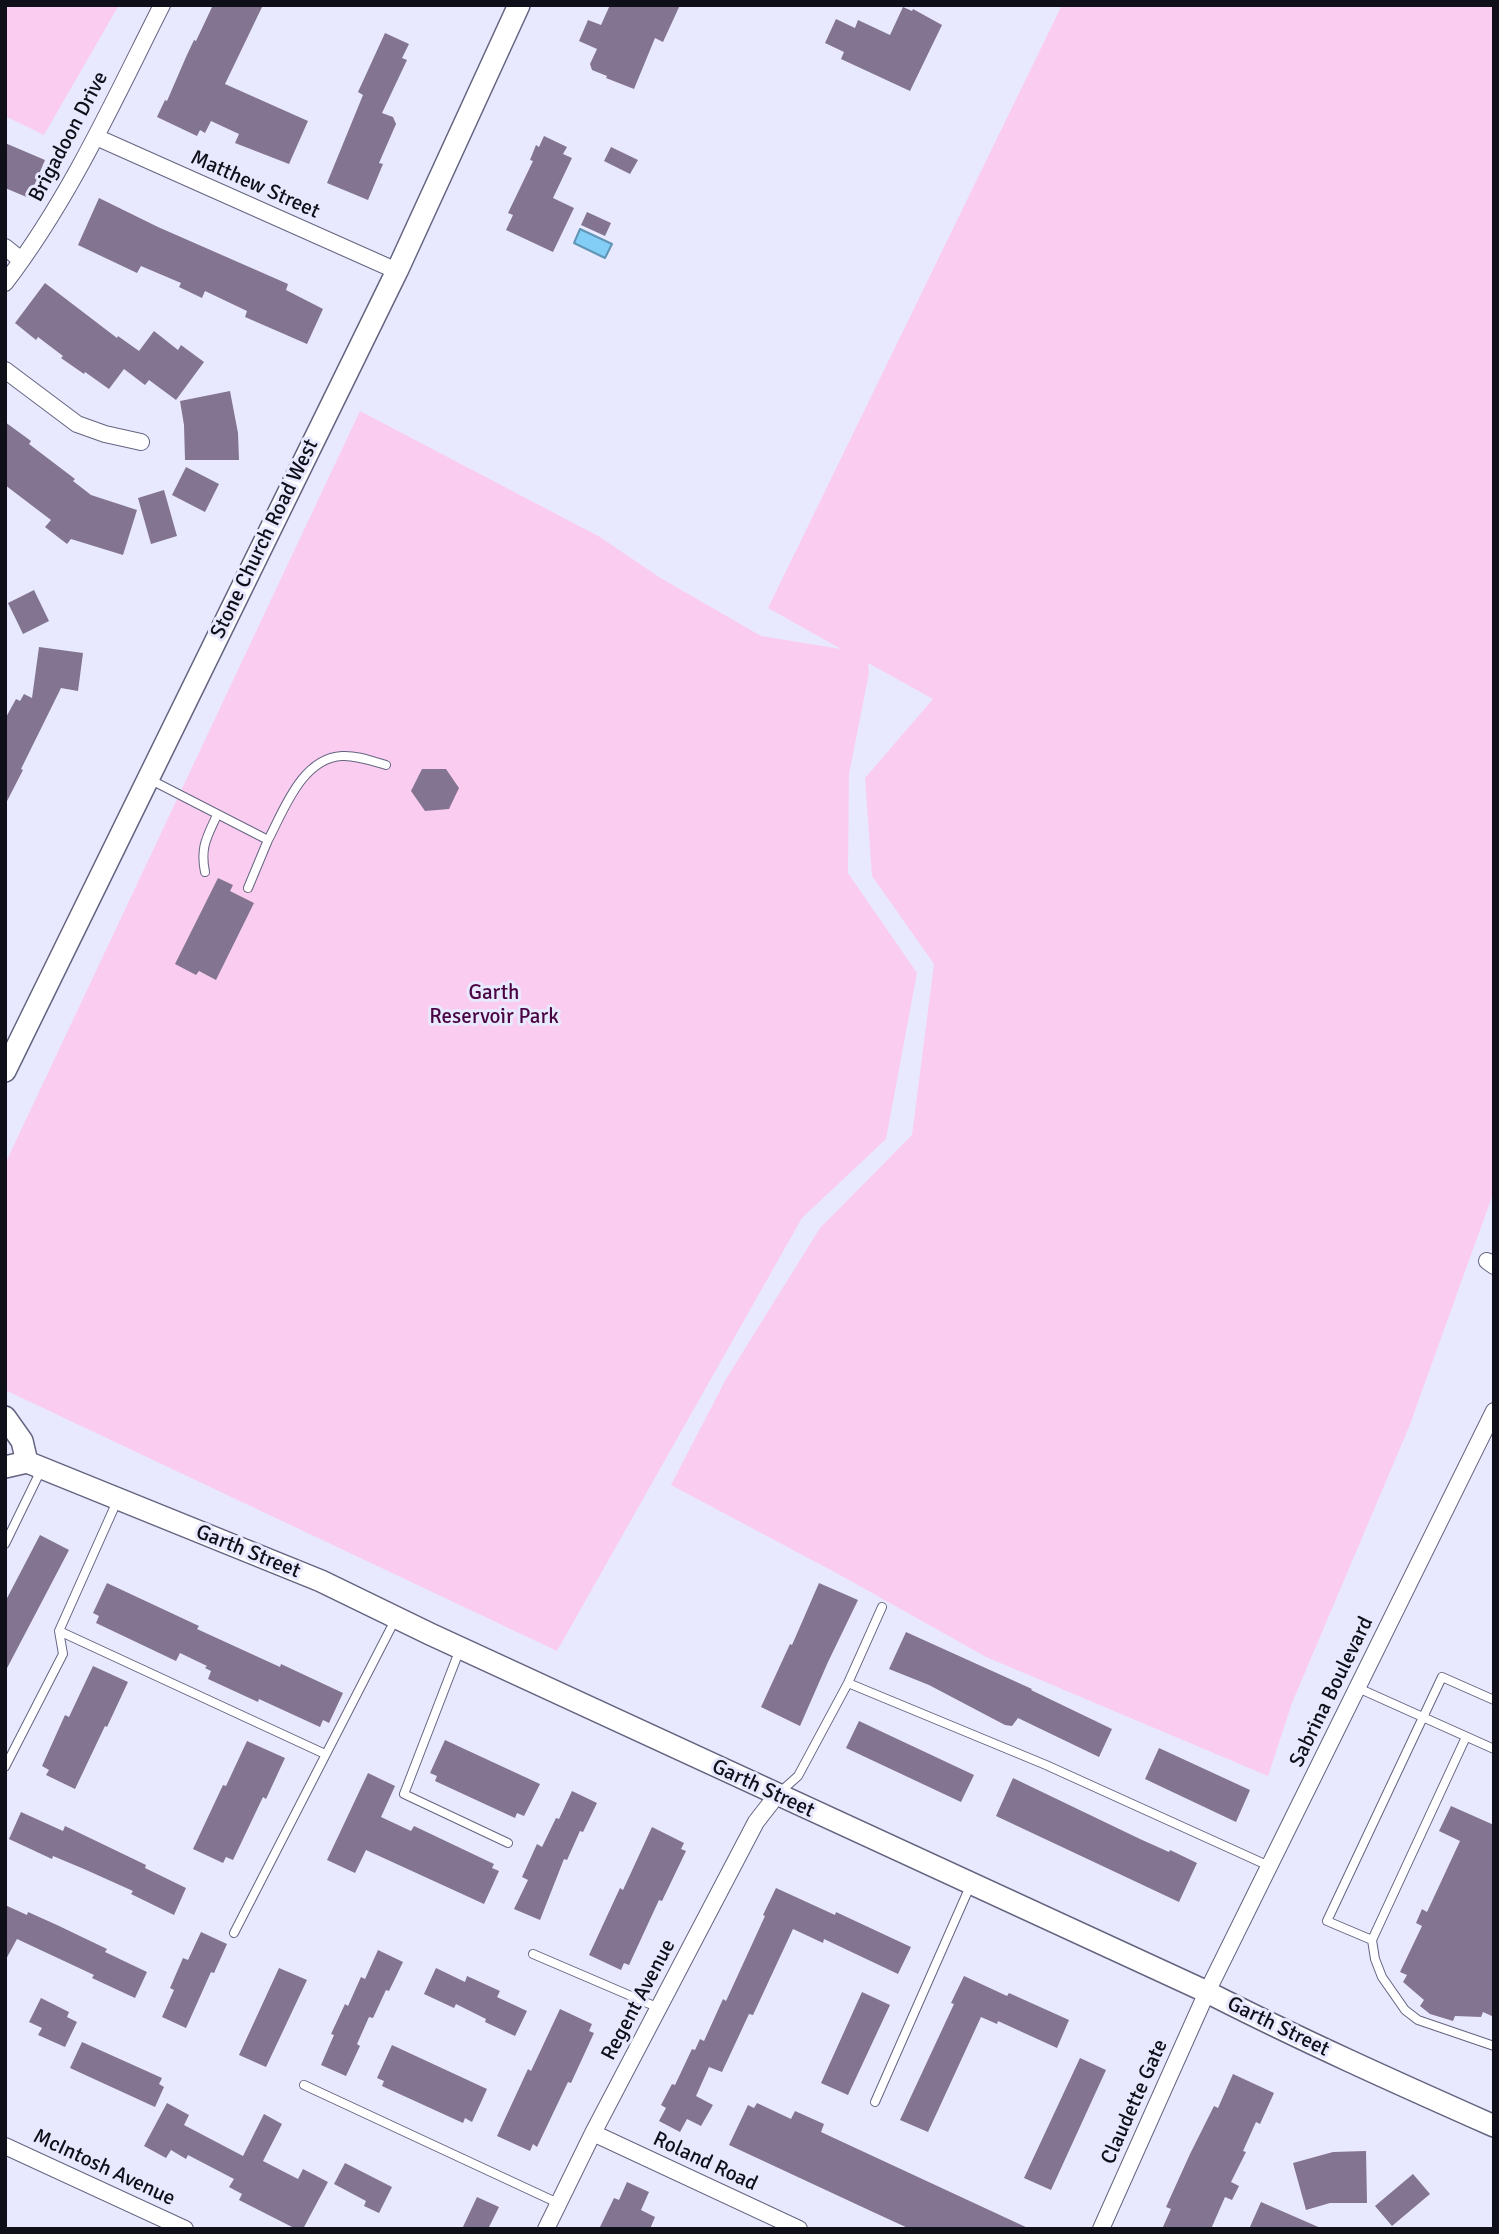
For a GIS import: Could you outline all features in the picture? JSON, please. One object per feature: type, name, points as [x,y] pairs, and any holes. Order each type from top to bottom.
[{"type":"main road","name":"Stone Church Road West","points":[[5,1071],[397,271],[519,5]]},
{"type":"main road","points":[[5,1417],[35,1465],[5,1467]]},
{"type":"main road","name":"Garth Street","points":[[35,1465],[321,1581],[460,1648],[1207,1992],[1279,2029],[1494,2126]]},
{"type":"street","name":"Brigadoon Drive","points":[[5,283],[50,218],[96,137],[162,5]]},
{"type":"street","name":"Matthew Street","points":[[96,137],[397,271]]},
{"type":"street","points":[[5,247],[21,260]]},
{"type":"street","points":[[5,370],[77,424],[141,442]]},
{"type":"street","name":"Sabrina Boulevard","points":[[1207,1992],[1494,1411]]},
{"type":"street","name":"Regent Avenue","points":[[546,2229],[593,2133],[756,1822],[777,1795]]},
{"type":"street","name":"Claudette Gate","points":[[1101,2229],[1207,1992]]},
{"type":"street","name":"Roland Road","points":[[593,2133],[799,2229]]},
{"type":"street","name":"McIntosh Avenue","points":[[5,2146],[185,2229]]},
{"type":"lane","points":[[248,888],[268,840],[312,767],[343,755],[386,765]]},
{"type":"lane","points":[[148,778],[268,840]]},
{"type":"lane","points":[[205,872],[202,856],[216,815]]},
{"type":"lane","points":[[5,1544],[35,1465]]},
{"type":"lane","points":[[5,1766],[63,1654],[59,1631],[118,1499]]},
{"type":"lane","points":[[777,1795],[798,1776],[848,1684],[882,1607]]},
{"type":"lane","points":[[234,1933],[397,1617]]},
{"type":"lane","points":[[59,1631],[325,1754]]},
{"type":"lane","points":[[460,1648],[404,1794],[508,1843]]},
{"type":"lane","points":[[1372,1940],[1327,1921],[1442,1677],[1494,1700]]},
{"type":"lane","points":[[848,1684],[1046,1765],[1270,1866]]},
{"type":"lane","points":[[1358,1688],[1494,1749]]},
{"type":"lane","points":[[1466,1737],[1372,1940],[1382,1978],[1405,2010],[1418,2020],[1494,2046]]},
{"type":"lane","points":[[875,2102],[971,1884]]},
{"type":"lane","points":[[533,1954],[659,2008]]},
{"type":"lane","points":[[304,2085],[560,2204]]},
{"type":"green space","points":[[5,5],[119,5],[44,135],[5,116]]},
{"type":"green space","name":"Garth Reservoir Park","points":[[1062,5],[1494,5],[1494,1191],[1409,1427],[1292,1703],[1268,1776],[986,1657],[671,1485],[726,1379],[820,1228],[912,1135],[934,964],[872,876],[865,778],[933,699],[868,663],[869,673],[849,774],[848,873],[917,973],[886,1139],[802,1218],[557,1651],[5,1390],[5,1164],[360,411],[600,537],[659,577],[761,636],[841,649],[768,608]]},
{"type":"water","points":[[580,229],[612,244],[605,258],[574,243]]},
{"type":"building","points":[[213,5],[263,5],[225,84],[308,121],[289,164],[235,143],[239,134],[211,121],[205,133],[200,130],[197,136],[157,117]]},
{"type":"building","points":[[610,5],[680,5],[663,42],[655,38],[634,89],[592,70],[590,64],[597,49],[579,41],[588,20],[601,25]]},
{"type":"building","points":[[903,7],[912,11],[913,9],[942,25],[910,91],[841,59],[844,52],[825,43],[836,19],[855,28],[858,20],[890,35]]},
{"type":"building","points":[[385,33],[409,44],[402,58],[407,60],[382,113],[393,117],[396,124],[379,163],[383,164],[368,200],[327,183],[363,95],[358,92]]},
{"type":"building","points":[[544,136],[567,147],[563,154],[572,158],[553,198],[574,208],[553,252],[506,230],[513,215],[508,213],[533,161],[530,160],[536,145],[539,147]]},
{"type":"building","points":[[5,143],[45,160],[29,198],[5,188]]},
{"type":"building","points":[[611,147],[638,160],[630,174],[604,161]]},
{"type":"building","points":[[99,198],[288,284],[286,290],[323,309],[307,344],[245,317],[247,311],[205,291],[202,298],[179,287],[181,283],[141,266],[137,273],[78,245]]},
{"type":"building","points":[[587,212],[611,223],[605,236],[581,225]]},
{"type":"building","points":[[45,283],[117,338],[118,336],[139,351],[154,331],[178,350],[181,345],[204,362],[176,400],[149,380],[145,385],[124,369],[109,389],[61,358],[63,356],[38,337],[36,340],[15,323]]},
{"type":"building","points":[[230,391],[238,433],[239,460],[185,460],[180,401]]},
{"type":"building","points":[[5,422],[31,441],[29,444],[75,479],[73,481],[91,495],[137,510],[123,555],[71,539],[67,544],[45,527],[51,520],[5,485]]},
{"type":"building","points":[[186,467],[219,484],[205,512],[172,495]]},
{"type":"building","points":[[164,490],[177,536],[151,544],[138,498]]},
{"type":"building","points":[[34,590],[49,621],[23,634],[8,603]]},
{"type":"building","points":[[39,647],[83,653],[78,691],[61,688],[5,805],[5,719],[16,699],[20,701],[24,694],[32,698]]},
{"type":"building","points":[[422,769],[446,769],[459,788],[449,809],[425,811],[411,791]]},
{"type":"building","points":[[218,878],[233,885],[230,891],[254,903],[216,980],[199,971],[196,975],[175,964]]},
{"type":"building","points":[[40,1535],[69,1550],[5,1672],[5,1602]]},
{"type":"building","points":[[107,1583],[199,1626],[197,1629],[343,1693],[329,1723],[323,1720],[320,1727],[259,1699],[258,1702],[208,1679],[211,1671],[205,1668],[207,1666],[180,1653],[176,1661],[96,1623],[99,1616],[93,1613]]},
{"type":"building","points":[[819,1583],[858,1600],[800,1726],[761,1707]]},
{"type":"building","points":[[906,1632],[1032,1689],[1112,1729],[1099,1757],[1018,1718],[1012,1726],[1005,1725],[929,1685],[889,1669]]},
{"type":"building","points":[[93,1666],[128,1682],[75,1789],[46,1775],[49,1770],[42,1766],[65,1715],[69,1717]]},
{"type":"building","points":[[859,1721],[974,1775],[961,1802],[846,1748]]},
{"type":"building","points":[[445,1740],[540,1784],[524,1816],[517,1813],[515,1818],[435,1781],[437,1776],[430,1773]]},
{"type":"building","points":[[247,1741],[285,1758],[233,1860],[226,1857],[223,1863],[193,1849]]},
{"type":"building","points":[[1159,1748],[1250,1790],[1236,1822],[1145,1779]]},
{"type":"building","points":[[368,1773],[395,1786],[381,1817],[411,1831],[414,1826],[494,1864],[492,1868],[499,1871],[484,1904],[366,1850],[355,1873],[327,1860]]},
{"type":"building","points":[[1013,1778],[1140,1839],[1197,1863],[1179,1902],[996,1816]]},
{"type":"building","points":[[572,1791],[597,1803],[567,1860],[564,1859],[540,1920],[514,1909],[528,1880],[522,1877],[537,1844],[542,1847]]},
{"type":"building","points":[[1451,1806],[1494,1825],[1494,2017],[1483,2012],[1481,2017],[1455,2016],[1453,2021],[1430,2014],[1420,2006],[1424,2000],[1403,1982],[1407,1975],[1400,1972],[1422,1926],[1416,1923],[1422,1909],[1427,1912],[1460,1841],[1439,1831]]},
{"type":"building","points":[[21,1812],[63,1831],[65,1826],[146,1865],[145,1868],[186,1888],[174,1915],[131,1894],[133,1891],[9,1839]]},
{"type":"building","points":[[652,1827],[684,1843],[681,1849],[686,1851],[662,1901],[659,1900],[629,1965],[624,1963],[621,1970],[589,1955]]},
{"type":"building","points":[[776,1888],[911,1947],[898,1974],[824,1939],[823,1943],[793,1929],[753,2015],[749,2014],[722,2072],[709,2067],[696,2096],[713,2105],[701,2126],[687,2119],[680,2132],[659,2121],[666,2108],[661,2105],[672,2084],[675,2085],[692,2049],[695,2050],[700,2039],[704,2041],[723,1999],[726,2001]]},
{"type":"building","points":[[5,1905],[57,1925],[147,1972],[135,1998],[92,1978],[94,1975],[17,1939],[5,1961]]},
{"type":"building","points":[[201,1932],[227,1944],[186,2028],[162,2017],[174,1990],[170,1988],[183,1958],[188,1960]]},
{"type":"building","points":[[378,1950],[403,1962],[373,2018],[369,2017],[357,2044],[360,2046],[346,2076],[321,2065],[345,2004],[348,2006],[361,1977],[365,1979]]},
{"type":"building","points":[[279,1968],[307,1980],[266,2067],[239,2055]]},
{"type":"building","points":[[436,1968],[465,1982],[467,1976],[500,1991],[497,1997],[527,2011],[515,2036],[456,2004],[454,2008],[424,1994]]},
{"type":"building","points":[[964,1976],[1069,2020],[1057,2048],[998,2021],[997,2024],[981,2017],[928,2132],[900,2120],[954,2004],[951,2003]]},
{"type":"building","points":[[862,1992],[890,2005],[848,2095],[821,2083]]},
{"type":"building","points":[[41,1998],[69,2012],[67,2017],[77,2022],[65,2047],[38,2035],[42,2028],[29,2022]]},
{"type":"building","points":[[560,2009],[592,2024],[589,2031],[594,2033],[537,2147],[533,2144],[530,2151],[497,2136]]},
{"type":"building","points":[[82,2042],[162,2078],[159,2084],[164,2087],[155,2107],[70,2068]]},
{"type":"building","points":[[392,2045],[487,2089],[472,2122],[465,2118],[463,2123],[382,2086],[384,2081],[377,2078]]},
{"type":"building","points":[[1080,2058],[1106,2070],[1051,2190],[1024,2178]]},
{"type":"building","points":[[1233,2074],[1274,2093],[1260,2124],[1256,2122],[1243,2151],[1246,2152],[1231,2182],[1239,2186],[1232,2200],[1225,2197],[1211,2229],[1162,2229],[1171,2209],[1166,2207],[1190,2154],[1214,2106],[1218,2108]]},
{"type":"building","points":[[167,2103],[189,2115],[184,2125],[243,2156],[264,2114],[282,2124],[263,2161],[298,2179],[303,2169],[328,2182],[303,2229],[296,2229],[239,2200],[242,2194],[229,2187],[234,2179],[188,2155],[186,2159],[171,2150],[166,2158],[144,2146]]},
{"type":"building","points":[[757,2103],[791,2119],[795,2111],[824,2124],[821,2132],[1030,2229],[910,2229],[729,2145],[748,2105],[754,2108]]},
{"type":"building","points":[[1366,2151],[1367,2203],[1330,2203],[1306,2210],[1293,2163],[1333,2152]]},
{"type":"building","points":[[345,2163],[392,2187],[379,2213],[364,2206],[366,2201],[334,2184]]},
{"type":"building","points":[[1413,2174],[1430,2194],[1392,2226],[1375,2206]]},
{"type":"building","points":[[627,2182],[649,2192],[641,2210],[655,2217],[650,2229],[599,2229],[614,2198],[619,2200]]},
{"type":"building","points":[[477,2197],[499,2207],[488,2229],[462,2229]]},
{"type":"building","points":[[1261,2202],[1323,2229],[1249,2229]]}]
